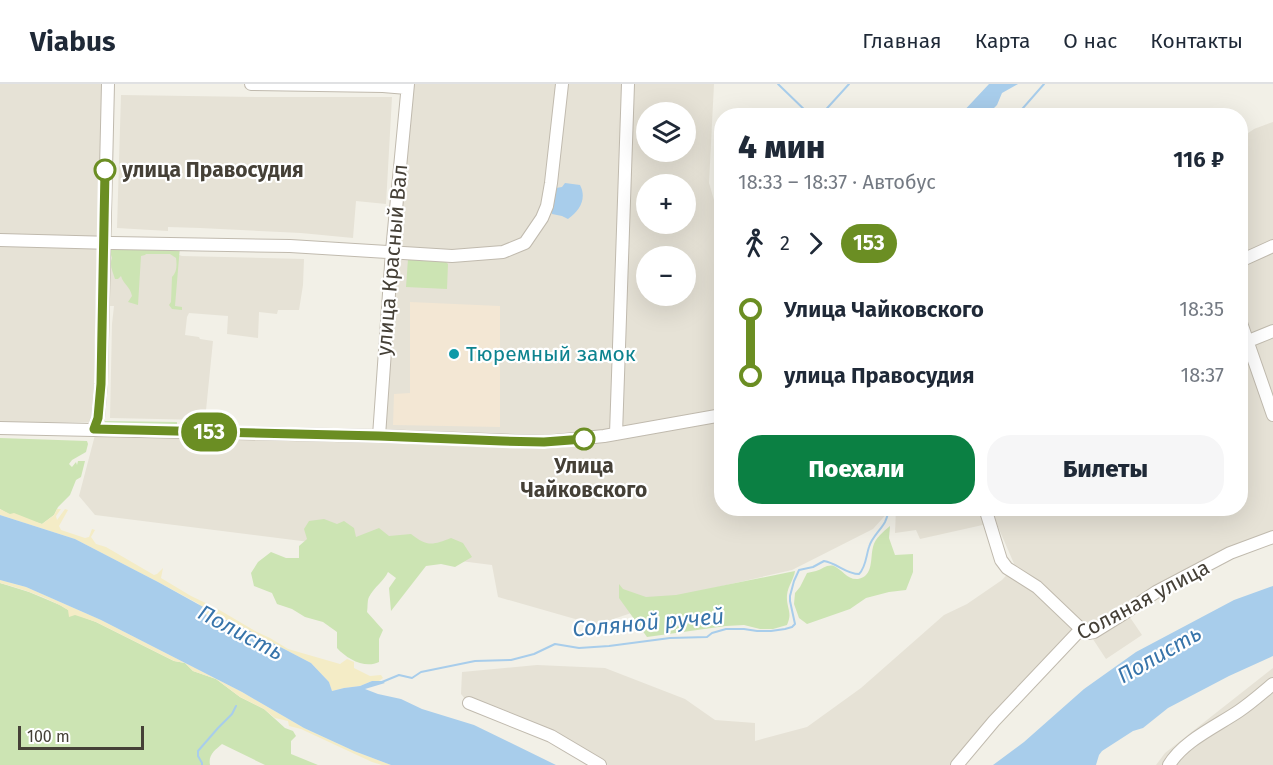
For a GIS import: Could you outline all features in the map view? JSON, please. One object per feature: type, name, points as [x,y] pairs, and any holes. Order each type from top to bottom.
[{"type":"street","points":[[94,429],[98,418],[101,384],[108,84]]},
{"type":"street","points":[[251,84],[408,86]]},
{"type":"street","points":[[0,240],[290,246],[452,256],[503,252],[525,243],[542,218],[547,206],[562,84]]},
{"type":"street","points":[[616,434],[628,84]]},
{"type":"street","name":"улица Красный Вал","points":[[379,436],[392,251],[408,86]]},
{"type":"street","points":[[1248,257],[1273,246]]},
{"type":"street","points":[[1248,340],[1273,331]]},
{"type":"street","points":[[1248,352],[1273,415]]},
{"type":"street","points":[[0,428],[544,442],[616,434],[714,416]]},
{"type":"street","points":[[987,516],[1001,560],[1007,568],[1037,587],[1081,628]]},
{"type":"street","name":"Соляная улица","points":[[957,765],[994,721],[1081,628],[1089,633],[1094,632],[1156,592],[1230,553],[1273,537]]},
{"type":"street","points":[[1169,765],[1176,755],[1199,736],[1239,711],[1273,684]]},
{"type":"street","points":[[469,703],[551,736],[600,765]]},
{"type":"shaded area","points":[[0,84],[103,84],[93,422],[0,422]]},
{"type":"shaded area","points":[[414,84],[714,84],[709,183],[714,200],[714,516],[885,516],[873,529],[792,570],[687,594],[596,625],[498,597],[492,565],[95,515],[79,496],[95,435],[385,440],[395,258]]},
{"type":"shaded area","points":[[121,95],[392,97],[386,204],[356,201],[353,238],[200,228],[168,227],[168,231],[117,228]]},
{"type":"shaded area","points":[[1273,122],[1273,533],[1125,610],[1142,635],[1106,659],[1083,624],[954,765],[608,765],[466,700],[461,694],[462,672],[537,665],[605,668],[685,699],[715,720],[755,723],[755,741],[807,727],[861,688],[944,615],[967,604],[1002,580],[1015,566],[996,522],[920,539],[916,530],[895,533],[896,516],[1248,516],[1248,133]]},
{"type":"shaded area","points":[[180,246],[179,255],[182,256],[304,259],[299,310],[278,310],[277,314],[259,312],[258,338],[227,334],[228,316],[189,313],[185,335],[213,341],[205,420],[110,418],[114,306],[108,306],[109,249]]},
{"type":"shaded area","points":[[410,302],[500,306],[500,427],[393,425],[394,394],[410,393]]},
{"type":"shaded area","points":[[1273,668],[1273,765],[1156,765],[1165,753]]},
{"type":"green space","points":[[180,246],[175,306],[182,307],[182,310],[172,309],[169,305],[172,277],[176,266],[176,258],[170,254],[141,256],[138,305],[128,302],[132,296],[131,293],[121,276],[115,279],[109,249]]},
{"type":"green space","points":[[408,259],[446,262],[448,264],[447,289],[406,287]]},
{"type":"green space","points":[[105,421],[177,422],[177,427],[107,425]]},
{"type":"green space","points":[[0,438],[87,441],[86,452],[69,464],[72,467],[76,462],[77,465],[78,461],[85,461],[81,477],[76,480],[70,495],[58,507],[54,515],[42,524],[10,515],[0,509]]},
{"type":"green space","points":[[324,519],[337,524],[344,521],[354,528],[356,537],[379,528],[389,536],[411,534],[430,544],[451,538],[463,543],[472,557],[455,567],[441,564],[426,566],[391,611],[389,588],[396,578],[388,572],[368,599],[367,612],[383,630],[379,639],[379,662],[374,664],[362,664],[346,656],[337,648],[337,632],[323,622],[305,617],[277,604],[272,593],[254,586],[251,573],[258,562],[271,552],[286,558],[299,558],[299,546],[307,539],[304,529],[309,521]]},
{"type":"green space","points":[[890,526],[889,538],[895,555],[913,554],[913,572],[906,590],[866,598],[850,609],[807,624],[799,618],[794,604],[795,593],[807,573],[834,566],[851,578],[863,577],[869,570],[876,541]]},
{"type":"green space","points":[[795,571],[787,595],[789,617],[787,625],[773,629],[744,625],[726,626],[647,637],[619,598],[619,584],[623,589],[646,597],[676,595]]},
{"type":"green space","points":[[0,583],[60,605],[174,661],[185,663],[193,671],[216,679],[240,697],[264,709],[285,728],[293,731],[296,736],[291,741],[291,754],[318,765],[265,765],[222,744],[211,756],[210,765],[0,765]]},
{"type":"sand","points":[[0,509],[42,524],[54,515],[57,509],[61,509],[56,516],[57,520],[65,509],[68,510],[59,526],[61,530],[85,538],[89,537],[92,529],[95,530],[91,537],[96,544],[106,547],[154,575],[163,568],[161,578],[288,649],[340,664],[347,659],[354,662],[354,668],[370,676],[381,675],[383,678],[360,686],[332,691],[329,682],[311,663],[242,627],[201,612],[199,604],[75,539],[0,515]]},
{"type":"sand","points":[[0,580],[26,587],[101,620],[242,692],[304,728],[391,765],[372,762],[301,729],[289,726],[288,721],[275,718],[216,679],[193,671],[185,663],[174,661],[96,622],[75,615],[69,617],[68,610],[60,605],[0,583]]},
{"type":"water","points":[[989,84],[1018,84],[1002,93],[994,108],[967,108]]},
{"type":"water","points":[[565,183],[580,185],[583,195],[579,208],[568,219],[552,214],[550,208],[556,188],[562,187]]},
{"type":"water","name":"Полисть","points":[[0,515],[75,539],[205,608],[202,612],[207,615],[214,615],[242,627],[311,663],[329,682],[332,691],[360,686],[372,681],[382,681],[385,683],[365,689],[474,725],[556,765],[391,765],[354,751],[304,728],[242,692],[101,620],[26,587],[0,580]]},
{"type":"water","name":"Полисть","points":[[1273,586],[1273,656],[1168,708],[1143,728],[1133,731],[1102,751],[1096,765],[993,765],[1024,742],[1084,689],[1136,652],[1234,600]]},
{"type":"waterway","points":[[778,84],[803,108]]},
{"type":"waterway","points":[[827,108],[849,84]]},
{"type":"waterway","name":"Соляной ручей","points":[[1023,108],[1044,84]]},
{"type":"waterway","name":"Соляной ручей","points":[[382,682],[399,675],[412,678],[421,672],[475,661],[511,660],[534,654],[555,644],[579,648],[609,646],[670,638],[707,637],[726,629],[771,631],[792,627],[795,624],[790,596],[799,570],[813,567],[824,561],[859,574],[870,543],[887,516]]},
{"type":"waterway","points":[[202,765],[198,751],[232,714],[236,706]]},
{"type":"bus line","name":"153","points":[[105,170],[101,384],[98,418],[94,429],[544,442],[584,439]]},
{"type":"place","name":"улица Правосудия","points":[[105,170]]},
{"type":"place","name":"Тюремный замок","points":[[454,354]]},
{"type":"place","name":"Улица Чайковского","points":[[584,439]]}]
